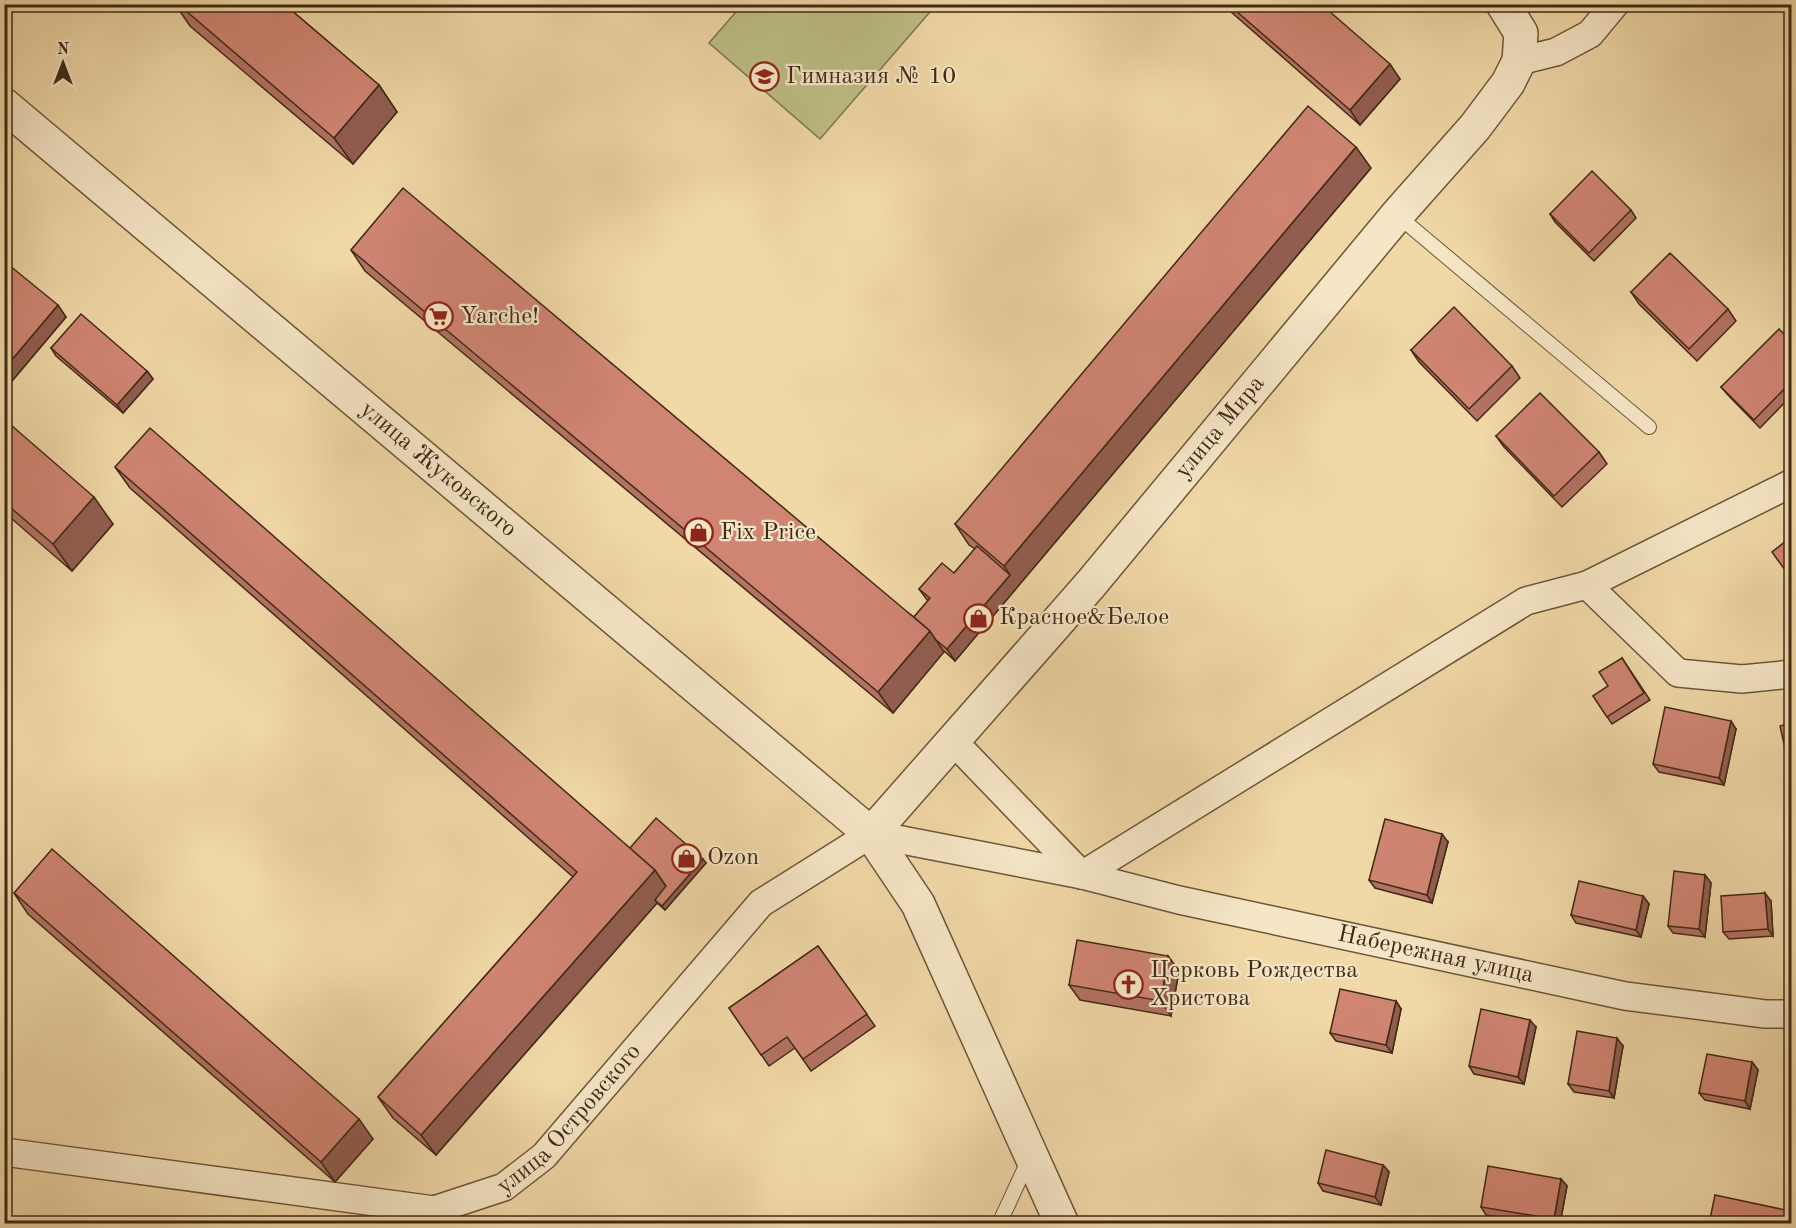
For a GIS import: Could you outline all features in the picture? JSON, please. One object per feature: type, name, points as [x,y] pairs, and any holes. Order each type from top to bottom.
[{"type":"street","name":"улица Мира","points":[[871,834],[1090,585],[1397,215],[1475,127],[1508,83],[1519,61],[1521,33],[1503,4]]},
{"type":"street","points":[[1519,61],[1556,52],[1590,34],[1615,4]]},
{"type":"street","name":"улица Жуковского","points":[[4,105],[871,834],[918,904],[1062,1224]]},
{"type":"street","points":[[953,741],[1082,875],[1526,601],[1587,585],[1791,483]]},
{"type":"street","points":[[1587,585],[1678,673],[1742,679],[1791,674]]},
{"type":"street","name":"Набережная улица","points":[[871,834],[1082,875],[1179,900],[1625,996],[1765,1014],[1791,1014]]},
{"type":"street","name":"улица Островского","points":[[4,1152],[434,1210],[504,1188],[544,1156],[761,903],[871,834]]},
{"type":"lane","points":[[1397,215],[1649,427]]},
{"type":"lane","points":[[999,1224],[1031,1155]]},
{"type":"green space","points":[[742,5],[936,5],[820,139],[709,43]]},
{"type":"building","points":[[178,4],[284,4],[379,85],[334,138]]},
{"type":"building","points":[[1228,4],[1321,4],[1390,64],[1350,110]]},
{"type":"building","points":[[1308,106],[1356,147],[1004,566],[955,524]]},
{"type":"building","points":[[1592,171],[1631,210],[1589,253],[1550,214]]},
{"type":"building","points":[[403,188],[930,631],[878,692],[351,250]]},
{"type":"building","points":[[1670,253],[1728,309],[1689,349],[1631,292]]},
{"type":"building","points":[[4,261],[58,305],[4,369]]},
{"type":"building","points":[[1454,307],[1512,366],[1469,409],[1411,350]]},
{"type":"building","points":[[81,314],[147,371],[117,405],[51,348]]},
{"type":"building","points":[[1779,329],[1791,341],[1791,382],[1754,420],[1721,387]]},
{"type":"building","points":[[1540,393],[1599,452],[1554,496],[1496,436]]},
{"type":"building","points":[[4,419],[94,497],[53,544],[4,502]]},
{"type":"building","points":[[150,428],[655,870],[421,1135],[378,1097],[577,872],[115,467]]},
{"type":"building","points":[[1791,537],[1791,576],[1790,577],[1772,552]]},
{"type":"building","points":[[977,546],[1010,575],[947,649],[914,617],[930,598],[919,589],[942,563],[954,573]]},
{"type":"building","points":[[1622,658],[1644,693],[1607,717],[1593,696],[1608,686],[1599,672]]},
{"type":"building","points":[[1665,707],[1731,721],[1719,778],[1653,764]]},
{"type":"building","points":[[1791,723],[1791,762],[1788,762],[1780,726]]},
{"type":"building","points":[[656,818],[703,859],[662,906],[655,900],[666,886],[655,870],[630,848]]},
{"type":"building","points":[[1385,819],[1442,834],[1427,895],[1369,880]]},
{"type":"building","points":[[52,849],[359,1119],[321,1162],[14,893]]},
{"type":"building","points":[[1674,871],[1705,875],[1699,929],[1668,926]]},
{"type":"building","points":[[1579,881],[1643,896],[1636,930],[1571,915]]},
{"type":"building","points":[[1765,893],[1768,929],[1723,932],[1721,896]]},
{"type":"building","name":"Церковь Рождества Христова","points":[[1077,940],[1168,956],[1161,1001],[1069,985]]},
{"type":"building","points":[[818,946],[867,1014],[803,1059],[787,1037],[761,1055],[729,1008]]},
{"type":"building","points":[[1340,989],[1396,1001],[1386,1045],[1330,1033]]},
{"type":"building","points":[[1481,1009],[1530,1020],[1518,1077],[1469,1066]]},
{"type":"building","points":[[1577,1031],[1617,1038],[1609,1091],[1568,1084]]},
{"type":"building","points":[[1707,1054],[1752,1062],[1745,1101],[1699,1093]]},
{"type":"building","points":[[1791,1073],[1791,1091],[1787,1074]]},
{"type":"building","points":[[1326,1150],[1383,1165],[1375,1197],[1318,1183]]},
{"type":"building","points":[[1488,1166],[1561,1179],[1554,1219],[1481,1207]]},
{"type":"building","points":[[1715,1195],[1790,1211],[1787,1224],[1709,1224]]},
{"type":"place","name":"Гимназия № 10","points":[[765,77]]},
{"type":"place","name":"Yarche!","points":[[439,317]]},
{"type":"place","name":"Fix Price","points":[[699,533]]},
{"type":"place","name":"Красное&Белое","points":[[978,618]]},
{"type":"place","name":"Ozon","points":[[686,858]]},
{"type":"place","name":"Церковь Рождества Христова","points":[[1129,985]]}]
